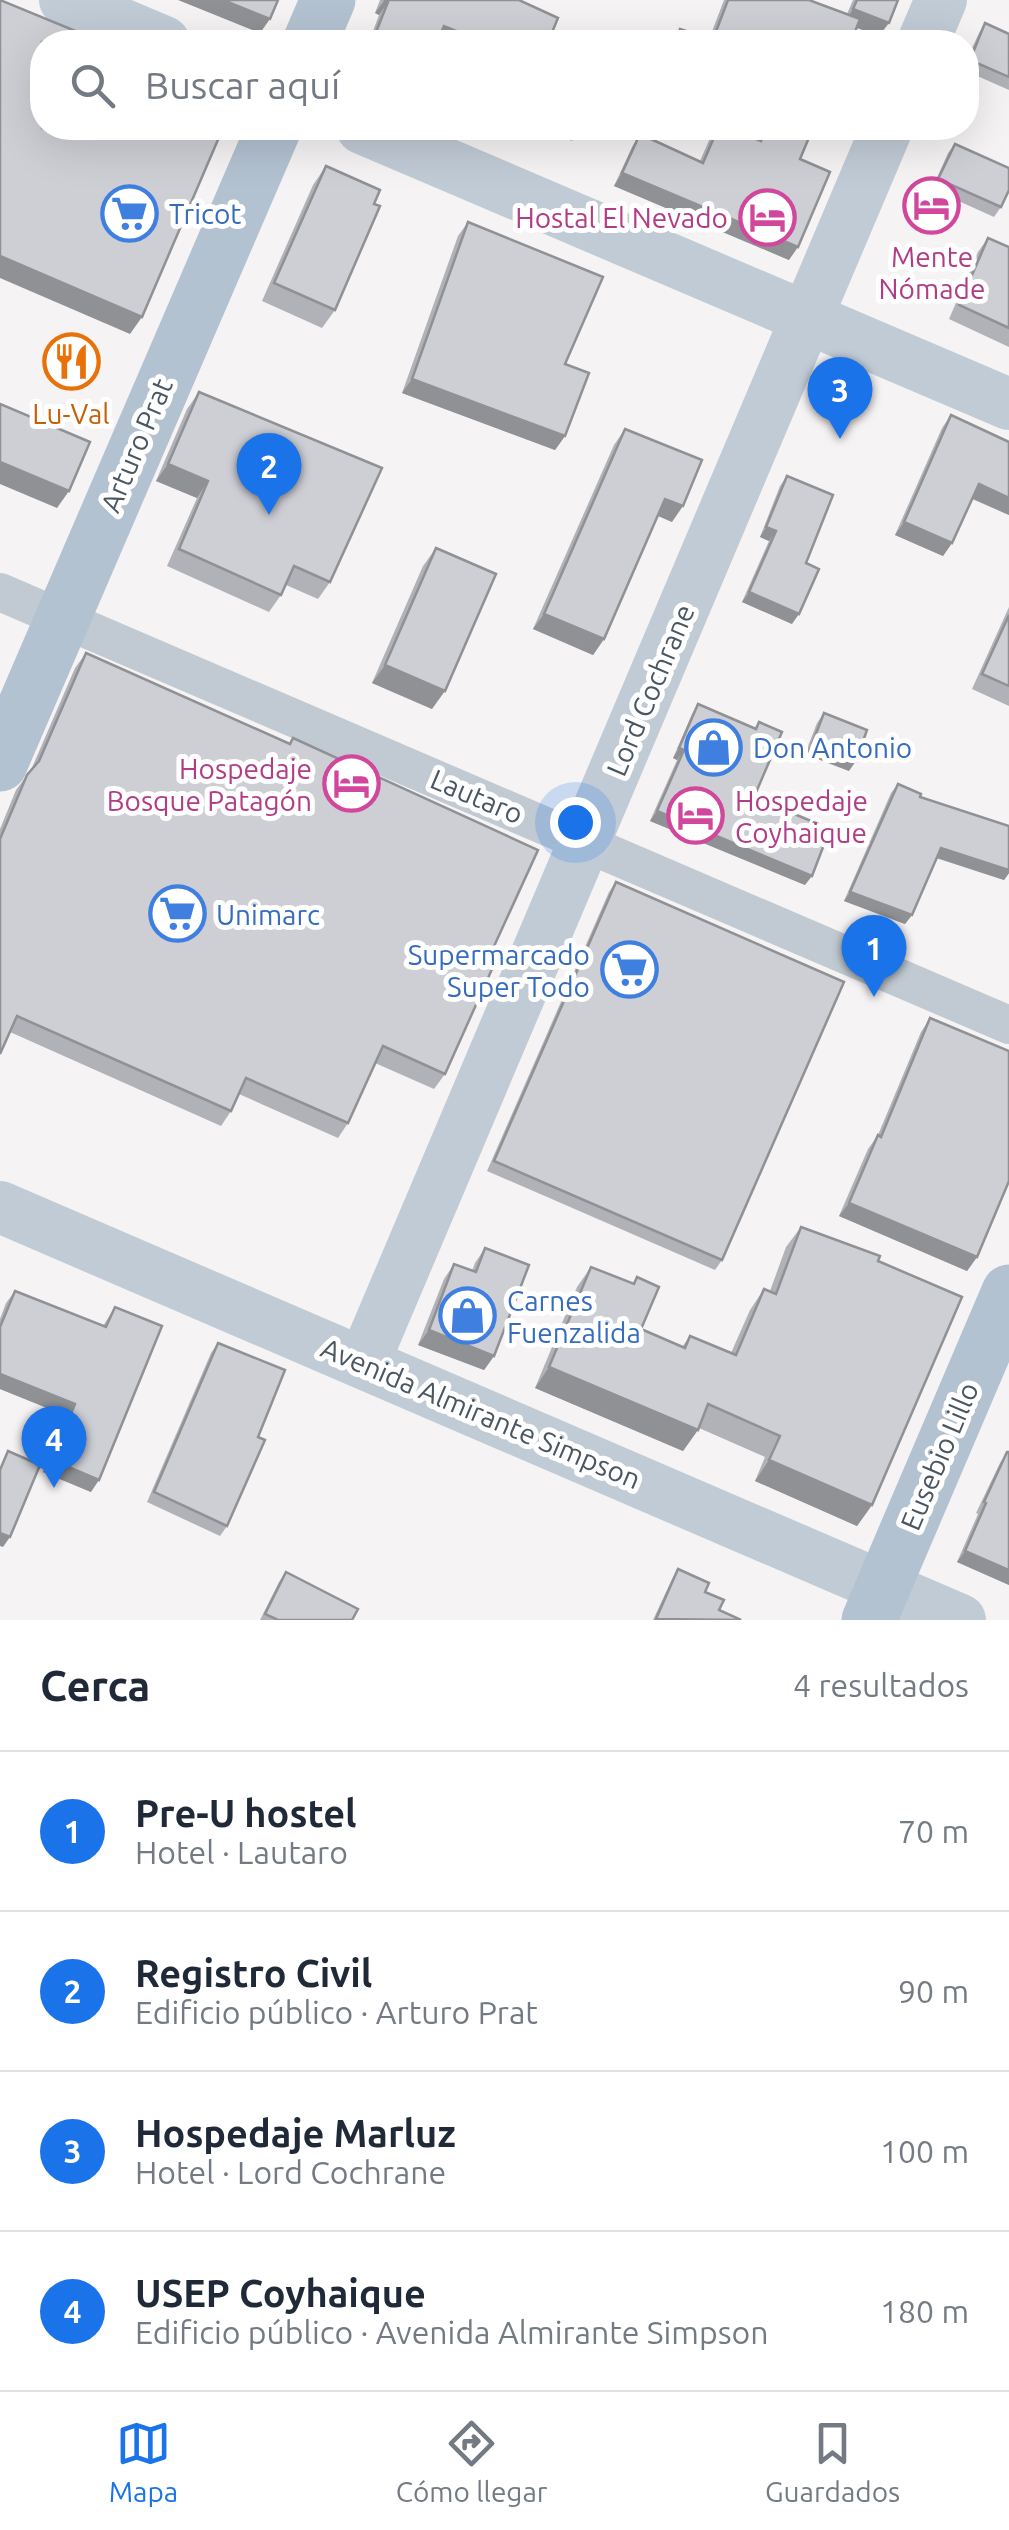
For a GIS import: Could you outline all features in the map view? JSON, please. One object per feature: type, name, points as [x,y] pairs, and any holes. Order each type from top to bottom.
[{"type":"main road","points":[[65,0],[136,30]]},
{"type":"main road","points":[[315,30],[328,0]]},
{"type":"main road","points":[[928,30],[940,0]]},
{"type":"main road","name":"Arturo Prat","points":[[0,764],[269,140]]},
{"type":"main road","points":[[390,140],[1009,404]]},
{"type":"main road","name":"Lord Cochrane","points":[[364,1362],[882,140]]},
{"type":"main road","name":"Avenida Almirante Simpson","points":[[0,1207],[364,1362],[876,1603],[960,1620]]},
{"type":"main road","name":"Eusebio Lillo","points":[[876,1603],[1009,1292]]},
{"type":"street","name":"Lautaro","points":[[0,592],[1009,1025]]},
{"type":"building","points":[[0,0],[73,30],[30,30],[30,140],[218,140],[142,317],[0,256]]},
{"type":"building","points":[[223,0],[278,0],[270,19]]},
{"type":"building","points":[[384,0],[519,0],[558,18],[553,30],[454,30],[444,26],[442,30],[377,30],[388,2]]},
{"type":"building","points":[[728,0],[809,0],[860,19],[856,30],[717,30]]},
{"type":"building","points":[[857,0],[898,0],[889,23],[853,9]]},
{"type":"building","points":[[985,23],[1009,34],[1009,77],[979,64],[979,38]]},
{"type":"building","points":[[637,140],[653,140],[703,163],[713,140],[808,140],[800,159],[830,172],[798,247],[622,173]]},
{"type":"building","points":[[955,144],[1009,168],[1009,190],[1001,207],[938,179]]},
{"type":"building","points":[[326,166],[380,190],[374,204],[380,206],[335,310],[274,283]]},
{"type":"building","points":[[468,222],[603,277],[565,364],[589,373],[565,436],[412,379]]},
{"type":"building","points":[[988,238],[1009,247],[1009,328],[959,305]]},
{"type":"building","points":[[199,392],[382,468],[330,582],[294,566],[281,595],[179,549],[208,481],[168,464]]},
{"type":"building","points":[[0,404],[90,442],[69,491],[0,462]]},
{"type":"building","points":[[951,415],[1009,442],[1009,498],[979,484],[952,543],[904,522]]},
{"type":"building","points":[[625,429],[702,460],[683,506],[665,499],[604,639],[544,614]]},
{"type":"building","points":[[787,476],[833,495],[806,563],[819,569],[799,614],[749,592],[776,531],[766,527]]},
{"type":"building","points":[[436,548],[496,574],[445,691],[385,665]]},
{"type":"building","points":[[1009,615],[1009,686],[982,674]]},
{"type":"building","name":"Unimarc","points":[[86,653],[290,744],[293,738],[538,850],[490,955],[497,958],[445,1074],[383,1046],[348,1123],[246,1078],[231,1111],[17,1016],[0,1054],[0,839]]},
{"type":"building","points":[[698,704],[756,729],[759,722],[782,732],[754,797],[830,829],[812,876],[657,811],[684,750],[679,748]]},
{"type":"building","points":[[824,713],[867,730],[856,761],[812,744]]},
{"type":"building","points":[[898,784],[921,794],[920,797],[1009,826],[1009,870],[941,848],[912,915],[850,892]]},
{"type":"building","points":[[616,882],[844,982],[722,1260],[494,1161]]},
{"type":"building","points":[[930,1018],[1009,1051],[1009,1181],[977,1257],[849,1203]]},
{"type":"building","points":[[801,1227],[880,1256],[878,1261],[962,1297],[872,1505],[769,1460],[780,1436],[708,1404],[698,1430],[549,1367],[591,1267],[634,1284],[637,1277],[659,1287],[641,1329],[685,1348],[690,1336],[736,1355],[764,1289],[776,1294]]},
{"type":"building","name":"Carnes Fuenzalida","points":[[485,1248],[529,1265],[494,1356],[429,1330],[454,1264],[476,1272]]},
{"type":"building","points":[[15,1291],[106,1327],[115,1307],[162,1326],[99,1480],[52,1460],[75,1404],[0,1374],[0,1327]]},
{"type":"building","points":[[218,1343],[285,1370],[258,1437],[265,1440],[227,1526],[154,1492]]},
{"type":"building","points":[[8,1451],[40,1465],[10,1537],[0,1533],[0,1470]]},
{"type":"building","points":[[1009,1452],[1009,1570],[965,1551]]},
{"type":"building","points":[[678,1569],[709,1583],[705,1592],[724,1600],[719,1610],[741,1620],[656,1619]]},
{"type":"building","points":[[286,1572],[358,1609],[352,1620],[278,1620],[265,1614]]},
{"type":"place","name":"Mente Nómade","points":[[932,205]]},
{"type":"place","name":"Tricot","points":[[130,213]]},
{"type":"place","name":"Hostal El Nevado","points":[[767,217]]},
{"type":"place","name":"Lu-Val","points":[[71,362]]},
{"type":"place","name":"Hospedaje Marluz","points":[[840,439]]},
{"type":"place","name":"Registro Civil","points":[[269,515]]},
{"type":"place","name":"Don Antonio","points":[[714,747]]},
{"type":"place","name":"Hospedaje Bosque Patagón","points":[[351,784]]},
{"type":"place","name":"Hospedaje Coyhaique","points":[[696,816]]},
{"type":"place","name":"Unimarc","points":[[177,914]]},
{"type":"place","name":"Supermarcado Super Todo","points":[[629,970]]},
{"type":"place","name":"Pre-U hostel","points":[[874,997]]},
{"type":"place","name":"Carnes Fuenzalida","points":[[468,1316]]},
{"type":"place","name":"USEP Coyhaique","points":[[54,1488]]}]
